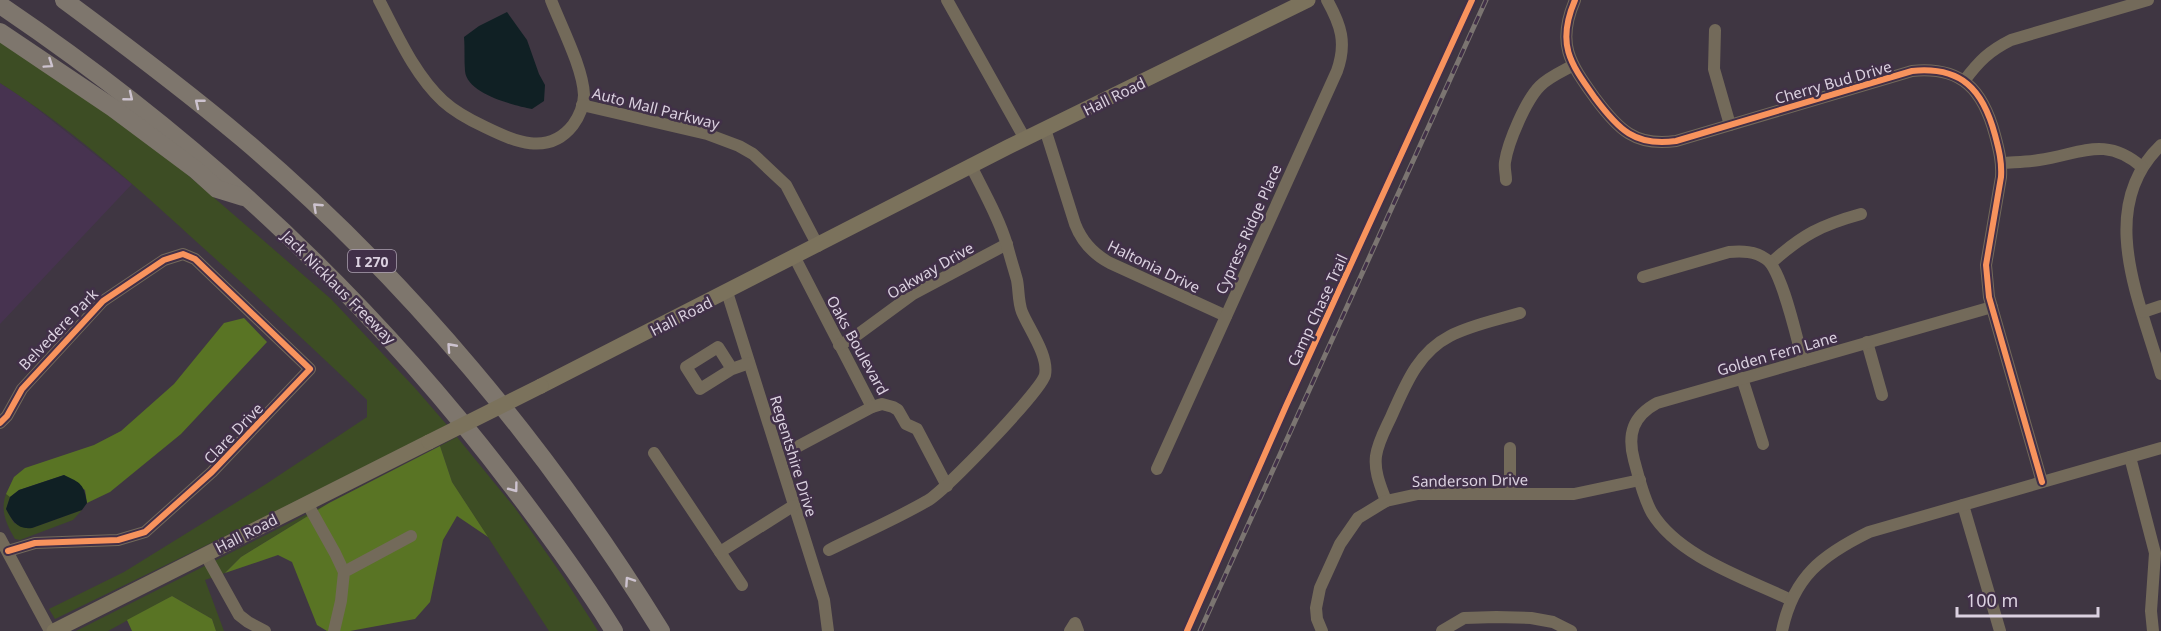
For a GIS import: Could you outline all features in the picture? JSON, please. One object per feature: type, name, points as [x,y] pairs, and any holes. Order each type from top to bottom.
[{"type":"highway","name":"I 270","points":[[64,0],[148,61],[244,140],[345,234],[410,301],[473,372],[556,476],[661,631]]},
{"type":"highway","points":[[81,0],[148,61]]},
{"type":"highway","name":"Jack Nicklaus Freeway","points":[[0,5],[114,85],[176,135],[314,258],[398,346],[450,407],[547,532],[614,631]]},
{"type":"highway","points":[[0,32],[113,108],[196,170],[217,189],[249,199]]},
{"type":"main road","name":"Hall Road","points":[[52,631],[728,292],[971,166],[1308,0]]},
{"type":"street","points":[[379,0],[426,83],[443,101],[465,117],[514,141],[539,143],[551,140],[570,128],[582,105]]},
{"type":"street","name":"Auto Mall Parkway","points":[[550,0],[581,77],[584,96],[582,105],[707,134],[753,154],[786,185],[818,246]]},
{"type":"street","points":[[947,0],[1025,139]]},
{"type":"street","name":"Cypress Ridge Place","points":[[1157,469],[1342,56],[1340,28],[1328,0]]},
{"type":"street","name":"Cherry Bud Drive","points":[[1575,0],[1567,24],[1568,52],[1572,66],[1610,119],[1620,128],[1640,139],[1654,142],[1676,141],[1912,71],[1928,70],[1953,74],[1978,94],[1988,111],[2002,163],[1986,265],[1992,306],[2042,482]]},
{"type":"street","points":[[1964,81],[1978,63],[1993,50],[2011,40],[2148,0]]},
{"type":"street","points":[[1715,30],[1714,69],[1730,125]]},
{"type":"street","points":[[1506,180],[1504,164],[1508,148],[1529,101],[1545,82],[1572,66]]},
{"type":"street","name":"Haltonia Drive","points":[[1045,129],[1075,224],[1080,237],[1088,247],[1098,257],[1110,263],[1226,316]]},
{"type":"street","points":[[2161,146],[2142,167],[2133,188],[2126,211],[2125,232],[2128,259],[2161,374]]},
{"type":"street","points":[[2002,163],[2040,160],[2094,148],[2104,148],[2126,155],[2142,167]]},
{"type":"street","points":[[829,550],[929,500],[947,486],[1037,389],[1046,373],[1044,360],[1021,309],[1017,279],[1002,228],[971,166]]},
{"type":"street","points":[[1771,264],[1801,238],[1818,228],[1862,214]]},
{"type":"street","name":"Oakway Drive","points":[[839,345],[853,338],[913,294],[1007,244]]},
{"type":"street","points":[[1643,277],[1729,252],[1742,251],[1766,258],[1780,284],[1803,361]]},
{"type":"street","name":"Belvedere Park","points":[[0,423],[7,416],[22,389],[103,301],[164,260],[183,254]]},
{"type":"street","name":"Clare Drive","points":[[8,551],[35,543],[118,540],[145,532],[212,472],[310,369],[195,259],[183,254]]},
{"type":"street","name":"Oaks Boulevard","points":[[795,258],[872,407],[882,404],[893,407],[898,410],[906,424],[917,429],[947,486]]},
{"type":"street","name":"Regentshire Drive","points":[[728,292],[824,600],[828,631]]},
{"type":"street","name":"Golden Fern Lane","points":[[1791,600],[1698,556],[1671,537],[1651,511],[1640,480],[1631,449],[1632,433],[1636,421],[1645,410],[1657,403],[1992,306]]},
{"type":"street","points":[[2143,312],[2161,306]]},
{"type":"street","points":[[1386,501],[1376,472],[1376,457],[1380,442],[1417,364],[1432,348],[1449,336],[1520,313]]},
{"type":"street","points":[[1867,342],[1882,395]]},
{"type":"street","points":[[732,369],[749,363]]},
{"type":"street","points":[[1742,378],[1763,444]]},
{"type":"street","points":[[795,448],[872,407]]},
{"type":"street","points":[[1510,448],[1510,494]]},
{"type":"street","points":[[1782,631],[1791,600],[1820,561],[1837,548],[1869,532],[2161,448]]},
{"type":"street","points":[[654,453],[742,585]]},
{"type":"street","points":[[2130,457],[2155,553],[2151,611],[2153,631]]},
{"type":"street","name":"Sanderson Drive","points":[[1322,631],[1317,619],[1316,608],[1320,588],[1340,544],[1358,518],[1386,501],[1418,494],[1574,494],[1640,480]]},
{"type":"street","points":[[307,503],[344,572],[341,601],[334,631]]},
{"type":"street","points":[[1963,505],[2000,631]]},
{"type":"street","points":[[720,552],[794,506]]},
{"type":"street","points":[[344,572],[411,536]]},
{"type":"street","points":[[0,538],[52,631]]},
{"type":"street","points":[[205,554],[239,615],[265,631]]},
{"type":"street","points":[[1442,631],[1458,620],[1474,618],[1531,618],[1553,622],[1571,631]]},
{"type":"street","points":[[1070,631],[1075,623],[1078,631]]},
{"type":"shaded area","points":[[507,12],[527,40],[545,85],[544,101],[532,109],[482,92],[468,79],[465,71],[464,37],[479,26]]},
{"type":"shaded area","points":[[0,83],[22,97],[132,184],[0,324]]},
{"type":"shaded area","points":[[64,475],[78,482],[83,488],[87,503],[82,510],[32,528],[19,526],[10,517],[6,509],[10,497],[19,490]]},
{"type":"green space","points":[[0,38],[144,137],[331,299],[447,425],[55,619],[49,609],[124,572],[266,484],[367,417],[367,400],[256,296],[121,175],[50,117],[0,83]]},
{"type":"green space","points":[[244,318],[267,342],[181,434],[110,492],[87,503],[85,490],[64,475],[19,490],[10,497],[6,494],[14,477],[25,468],[94,445],[121,431],[174,384],[224,323]]},
{"type":"green space","points":[[457,437],[515,508],[598,631],[549,631],[452,482],[440,446]]},
{"type":"green space","points":[[440,446],[452,482],[488,537],[457,516],[443,540],[430,602],[415,619],[350,631],[327,631],[317,625],[292,562],[278,555],[225,573],[241,557],[329,503]]},
{"type":"green space","points":[[6,494],[10,497],[6,509],[14,523],[32,528],[82,510],[73,520],[20,540],[15,539],[5,517]]},
{"type":"green space","points":[[329,503],[241,557],[225,573],[205,580],[224,631],[216,631],[212,619],[172,596],[108,631],[76,631]]},
{"type":"green space","points":[[172,596],[212,619],[216,631],[132,631],[127,620]]},
{"type":"railway","points":[[1200,631],[1486,0]]},
{"type":"cycle path","name":"Camp Chase Trail","points":[[1187,631],[1286,406],[1472,0]]},
{"type":"cycle path","points":[[1575,0],[1569,15],[1566,41],[1573,63],[1586,86],[1612,119],[1629,133],[1649,141],[1676,141],[1912,71],[1929,70],[1944,73],[1968,84],[1984,105],[2000,156],[2001,177],[1986,265],[1989,297],[2042,482]]},
{"type":"cycle path","points":[[0,423],[7,416],[22,389],[103,301],[164,260],[183,254],[195,259],[310,369],[212,472],[145,532],[118,540],[35,543],[8,551]]}]
